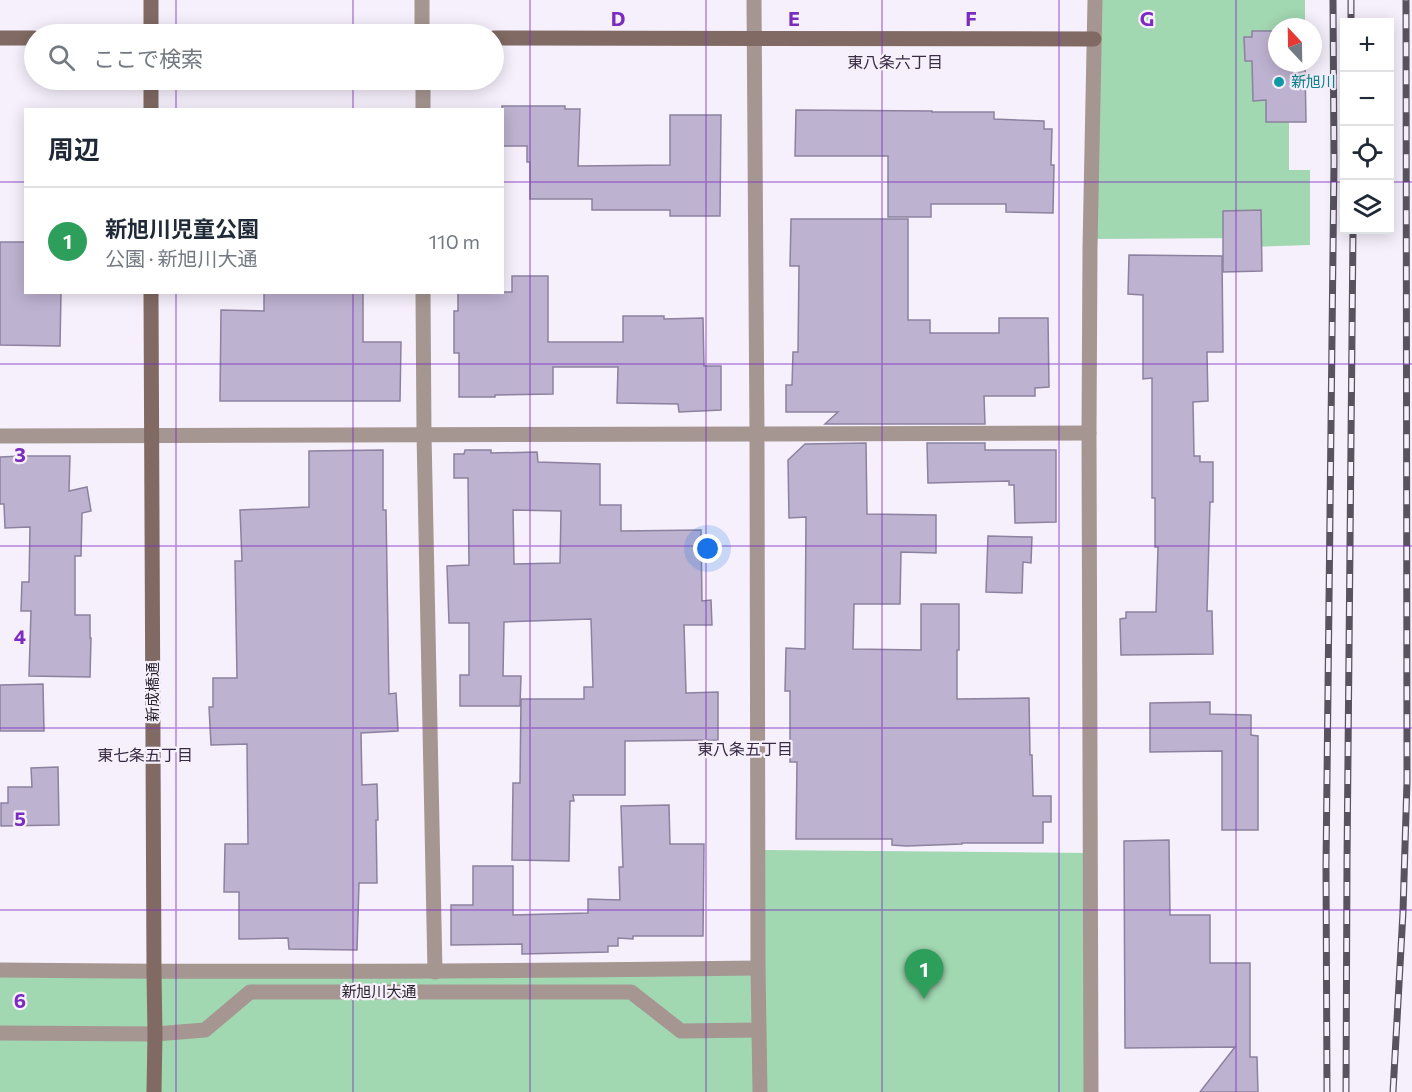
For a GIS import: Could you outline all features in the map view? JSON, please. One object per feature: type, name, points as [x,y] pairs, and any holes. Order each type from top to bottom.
[{"type":"street","points":[[151,0],[151,24]]},
{"type":"street","points":[[422,24],[423,0]]},
{"type":"street","points":[[754,0],[760,1092]]},
{"type":"street","points":[[1091,1092],[1089,433],[1095,0]]},
{"type":"street","points":[[0,38],[24,38]]},
{"type":"street","points":[[504,38],[1094,39]]},
{"type":"street","points":[[151,90],[151,108]]},
{"type":"street","points":[[423,90],[423,108]]},
{"type":"street","name":"新成橋通","points":[[152,294],[154,1092]]},
{"type":"street","points":[[423,294],[435,972]]},
{"type":"street","points":[[0,436],[1089,433]]},
{"type":"street","name":"新旭川大通","points":[[0,970],[435,972],[758,968]]},
{"type":"street","name":"新旭川大通","points":[[0,1033],[155,1034],[205,1030],[249,992],[631,992],[681,1030],[758,1030]]},
{"type":"green space","points":[[1095,0],[1305,0],[1305,18],[1268,18],[1268,31],[1252,31],[1252,37],[1244,38],[1245,61],[1252,61],[1253,100],[1266,100],[1266,122],[1289,122],[1289,170],[1310,170],[1310,245],[1249,247],[1248,238],[1091,239]]},
{"type":"green space","points":[[758,850],[1090,853],[1091,1092],[0,1092],[0,970],[757,968]]},
{"type":"building","name":"新旭川","points":[[1252,31],[1268,31],[1268,72],[1305,72],[1306,122],[1266,122],[1266,100],[1253,101],[1252,61],[1245,61],[1244,37],[1252,37]]},
{"type":"building","points":[[502,106],[565,106],[565,109],[580,109],[578,166],[670,165],[670,115],[721,115],[720,216],[670,216],[670,210],[592,210],[592,199],[530,199],[530,162],[527,162],[527,146],[504,146],[504,108]]},
{"type":"building","points":[[796,110],[994,112],[994,119],[1044,121],[1044,129],[1052,129],[1053,213],[1006,212],[1006,204],[931,204],[931,217],[888,217],[888,156],[795,156]]},
{"type":"building","points":[[1261,210],[1262,271],[1223,272],[1223,211]]},
{"type":"building","points":[[791,219],[908,219],[908,320],[930,320],[930,333],[999,333],[999,318],[1048,318],[1049,387],[1035,388],[1035,396],[984,396],[985,424],[825,424],[838,412],[786,412],[786,385],[792,385],[793,352],[798,352],[799,266],[790,266]]},
{"type":"building","points":[[0,242],[24,242],[24,294],[61,294],[60,346],[0,345]]},
{"type":"building","points":[[1129,255],[1222,256],[1223,352],[1207,352],[1208,401],[1193,402],[1194,456],[1200,456],[1200,462],[1213,462],[1207,611],[1212,611],[1213,654],[1121,655],[1120,619],[1126,618],[1126,612],[1156,612],[1158,547],[1155,547],[1155,498],[1152,498],[1152,378],[1143,379],[1143,295],[1128,294]]},
{"type":"building","points":[[512,276],[548,276],[548,342],[623,342],[623,316],[664,316],[664,319],[703,318],[704,366],[721,366],[721,410],[679,412],[678,404],[617,403],[618,367],[553,367],[553,394],[459,397],[459,353],[454,353],[454,311],[458,311],[458,294],[512,292]]},
{"type":"building","points":[[264,294],[363,294],[363,342],[401,342],[400,401],[220,401],[221,310],[264,311]]},
{"type":"building","points":[[866,443],[867,514],[936,515],[936,553],[901,552],[900,604],[854,604],[853,649],[921,650],[921,604],[959,604],[957,699],[1029,698],[1033,796],[1051,796],[1051,822],[1043,822],[1043,843],[906,846],[892,845],[892,839],[796,839],[797,762],[790,762],[790,691],[785,691],[786,648],[805,649],[806,517],[789,518],[788,460],[805,444]]},
{"type":"building","points":[[927,443],[985,443],[985,450],[1056,450],[1056,522],[1015,523],[1014,485],[1009,485],[1009,481],[928,483]]},
{"type":"building","points":[[383,450],[389,694],[396,693],[398,731],[361,733],[362,785],[377,784],[377,883],[359,883],[357,950],[289,949],[288,938],[239,939],[239,892],[224,892],[225,844],[248,844],[247,744],[211,745],[209,707],[213,707],[213,678],[237,678],[235,561],[242,561],[240,510],[309,507],[309,451]]},
{"type":"building","points":[[465,450],[491,450],[491,453],[537,452],[538,462],[600,464],[600,505],[621,505],[621,531],[701,530],[702,601],[711,600],[712,625],[684,625],[686,693],[718,692],[718,740],[625,741],[625,795],[573,795],[574,801],[570,801],[569,861],[512,860],[513,783],[520,783],[521,699],[584,699],[584,687],[593,687],[591,619],[504,622],[503,676],[521,676],[520,706],[460,706],[460,675],[469,675],[469,623],[449,623],[447,566],[469,565],[468,478],[454,478],[454,454],[464,454]],"holes":[[[513,510],[561,511],[560,563],[514,564]]]},
{"type":"building","points":[[70,456],[69,491],[87,487],[91,511],[82,513],[81,556],[75,556],[75,615],[90,615],[90,677],[29,676],[31,611],[21,611],[22,582],[29,582],[30,527],[5,528],[4,504],[0,504],[0,457]]},
{"type":"building","points":[[988,536],[1032,537],[1031,563],[1023,562],[1022,593],[986,592]]},
{"type":"building","points":[[43,684],[44,731],[0,731],[0,685]]},
{"type":"building","points":[[1210,702],[1210,714],[1251,715],[1251,735],[1258,736],[1258,830],[1222,830],[1222,751],[1150,752],[1150,703]]},
{"type":"building","points":[[58,767],[59,825],[1,826],[1,803],[8,803],[8,787],[32,787],[31,768]]},
{"type":"building","points":[[669,805],[670,844],[704,844],[703,936],[618,938],[618,946],[608,946],[608,952],[522,954],[522,944],[451,945],[451,905],[473,905],[473,866],[513,866],[513,915],[588,913],[588,899],[620,900],[619,867],[623,867],[621,806]]},
{"type":"building","points":[[1169,840],[1170,915],[1210,915],[1210,963],[1250,963],[1250,1057],[1257,1057],[1258,1092],[1200,1092],[1235,1047],[1125,1048],[1124,841]]},
{"type":"railway","points":[[1327,1092],[1326,866],[1334,162],[1333,0]]},
{"type":"railway","points":[[1351,0],[1351,18]]},
{"type":"railway","points":[[1393,1092],[1403,912],[1407,781],[1406,0]]},
{"type":"railway","points":[[1346,1092],[1353,234]]},
{"type":"place","name":"新旭川","points":[[1279,82]]},
{"type":"place","name":"新旭川児童公園","points":[[924,999]]},
{"type":"district","name":"東八条六丁目","points":[[895,62]]},
{"type":"district","name":"東八条五丁目","points":[[745,749]]},
{"type":"district","name":"東七条五丁目","points":[[145,755]]}]
